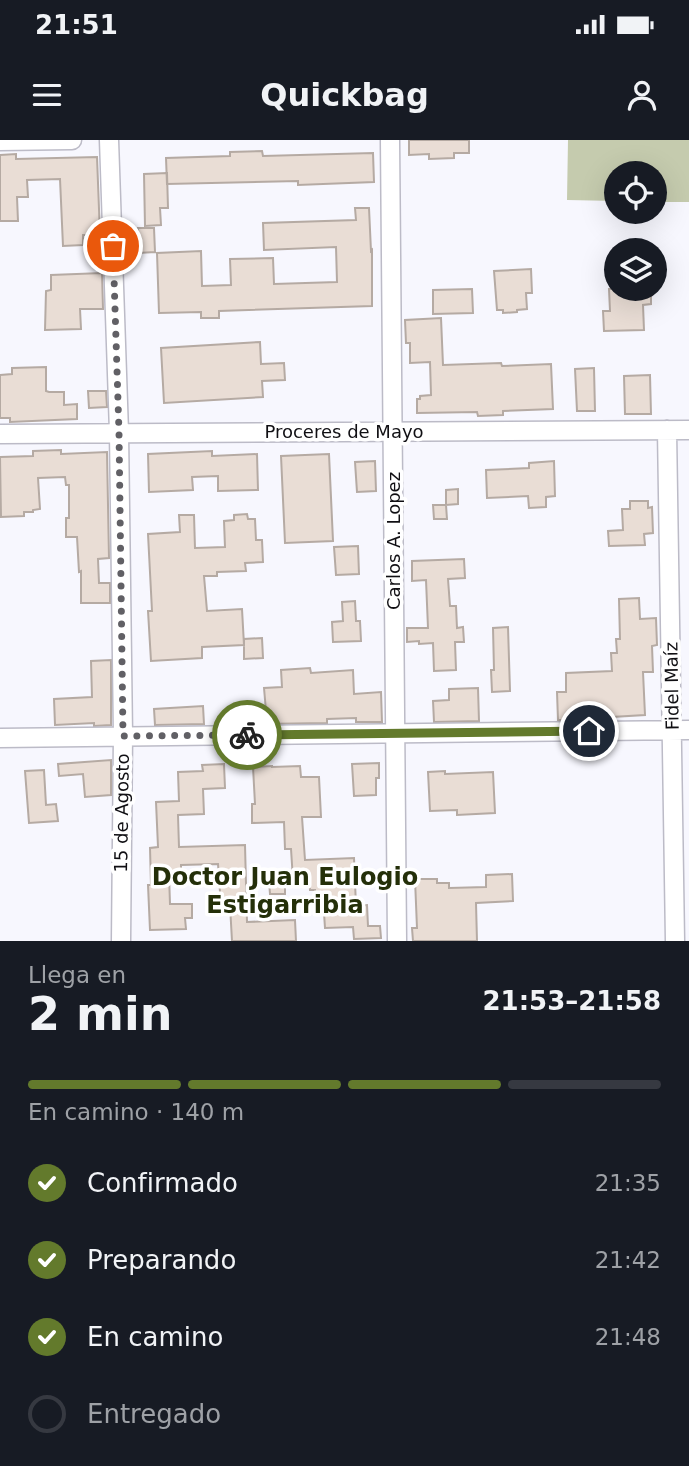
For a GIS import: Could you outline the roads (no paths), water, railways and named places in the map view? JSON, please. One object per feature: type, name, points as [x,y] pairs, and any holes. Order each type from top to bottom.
[{"type":"street","points":[[0,141],[72,140]]},
{"type":"street","name":"15 de Agosto","points":[[109,140],[119,432],[123,736],[121,941]]},
{"type":"street","name":"Carlos A. Lopez","points":[[390,140],[397,941]]},
{"type":"street","name":"Fidel Maíz","points":[[667,430],[681,730],[675,941]]},
{"type":"street","name":"Proceres de Mayo","points":[[0,433],[689,430]]},
{"type":"street","points":[[0,738],[681,730]]},
{"type":"district","name":"Doctor Juan Eulogio Estigarribia","points":[[285,891]]}]
